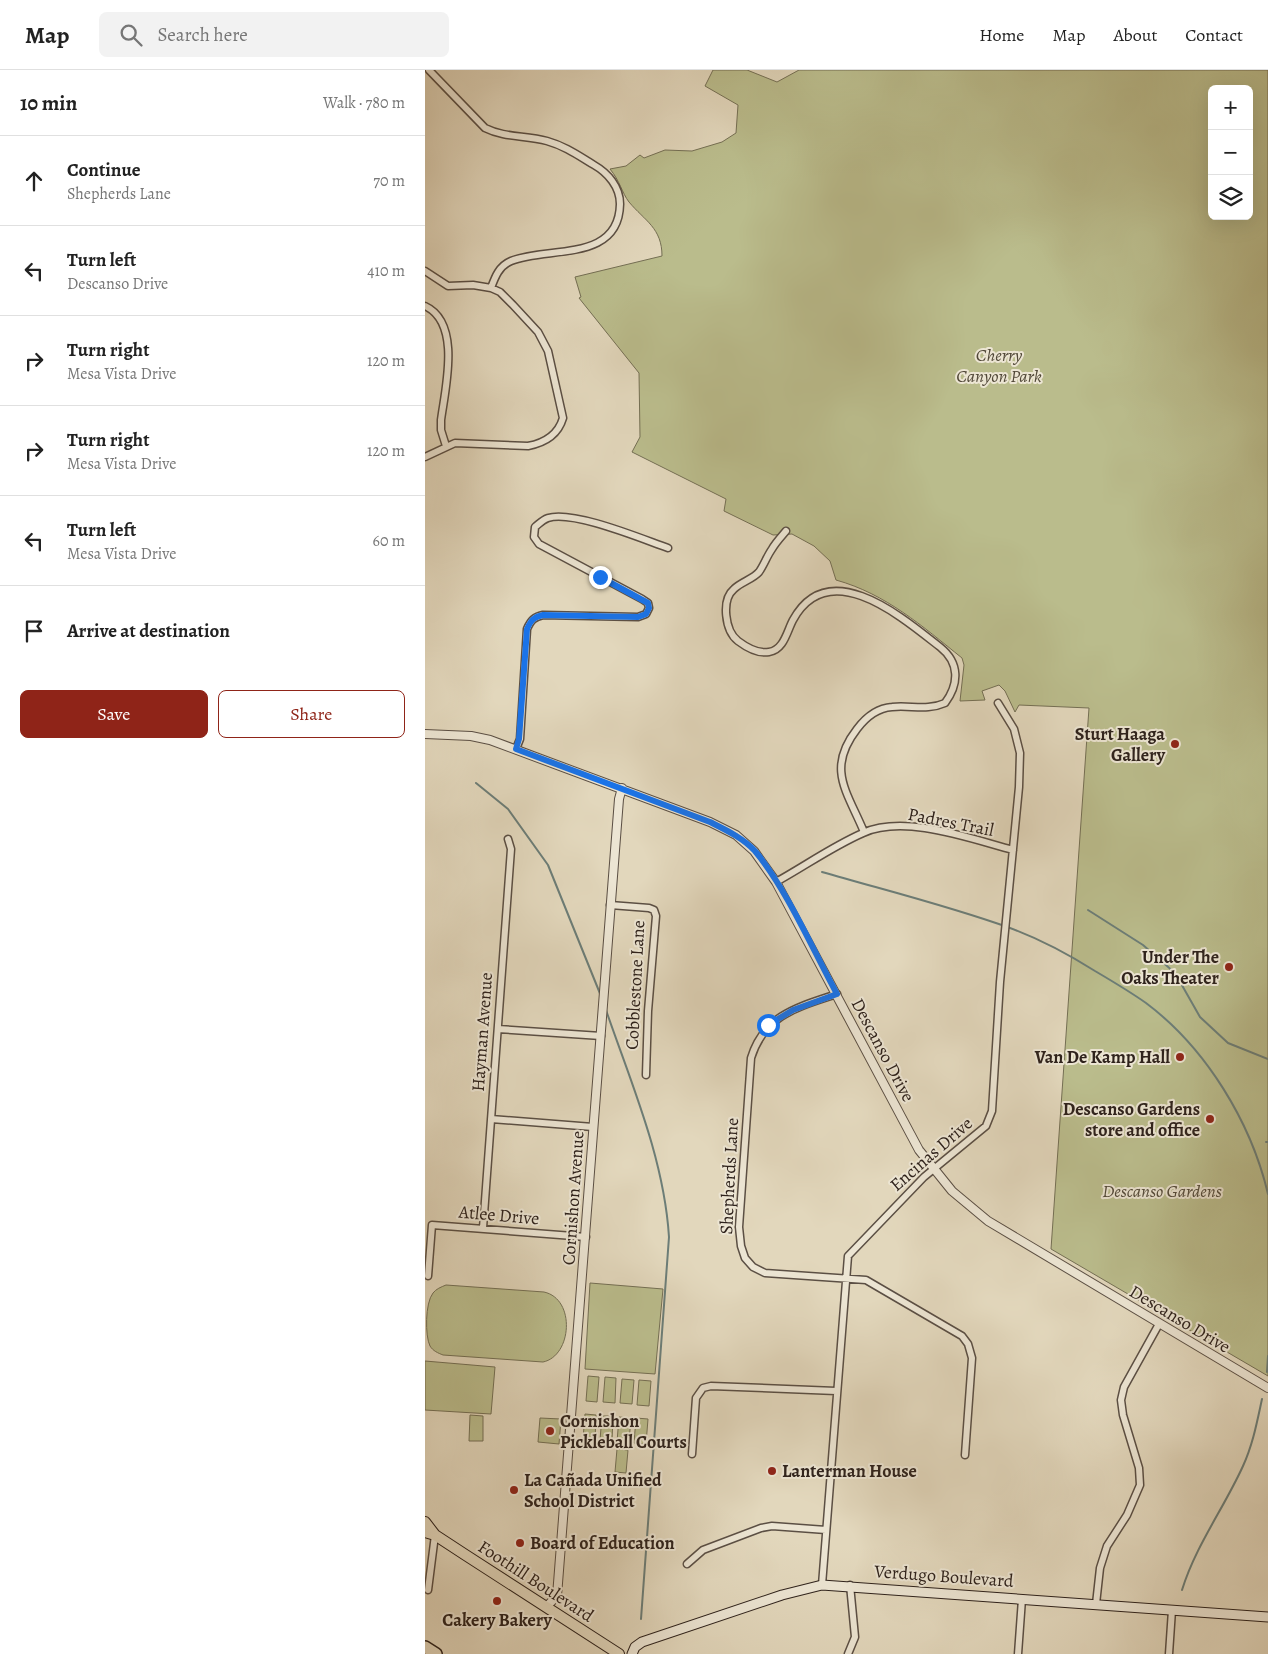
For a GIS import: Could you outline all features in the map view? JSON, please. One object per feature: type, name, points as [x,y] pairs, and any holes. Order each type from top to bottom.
[{"type":"highway","points":[[425,1647],[436,1654]]},
{"type":"main road","name":"Foothill Boulevard","points":[[425,1522],[430,1534],[619,1654]]},
{"type":"main road","name":"Verdugo Boulevard","points":[[632,1654],[635,1647],[642,1642],[782,1595],[822,1585],[850,1585],[1268,1617]]},
{"type":"street","points":[[429,70],[485,128],[496,133],[545,140],[562,146],[604,171],[612,180],[618,192],[619,215],[613,228],[604,239],[584,248],[511,261],[497,273],[491,288]]},
{"type":"street","points":[[425,271],[448,286],[483,285],[507,298],[538,332],[548,351],[562,408],[560,428],[552,436],[539,444],[528,446],[466,442],[446,446],[425,457]]},
{"type":"street","points":[[425,306],[438,316],[449,350],[441,420],[441,430],[446,446]]},
{"type":"street","points":[[516,749],[519,739],[527,629],[530,622],[535,617],[543,615],[638,617],[646,614],[649,608],[648,603],[642,599],[539,544],[534,537],[535,527],[549,518],[569,518],[594,524],[668,548]]},
{"type":"street","points":[[786,531],[772,547],[759,572],[732,590],[726,617],[729,629],[736,639],[758,652],[770,652],[779,647],[799,612],[809,602],[822,595],[851,592],[885,606],[909,622],[943,650],[952,661],[956,672],[956,684],[945,703],[923,709],[892,707],[881,709],[871,714],[847,741],[840,760],[841,774],[864,832]]},
{"type":"street","name":"Encinas Drive","points":[[822,1585],[836,1391],[849,1254],[933,1169],[986,1126],[992,1111],[1000,982],[1020,753],[1014,729],[998,703]]},
{"type":"street","name":"Descanso Drive","points":[[425,734],[482,737],[622,788],[710,822],[736,835],[754,850],[776,882],[919,1150],[952,1191],[988,1221],[1268,1388]]},
{"type":"street","name":"Cornishon Avenue","points":[[545,1607],[557,1596],[610,905],[619,799],[622,788]]},
{"type":"street","name":"Padres Trail","points":[[776,882],[864,832],[884,827],[903,826],[929,829],[1013,850]]},
{"type":"street","name":"Hayman Avenue","points":[[483,1228],[511,849],[508,839]]},
{"type":"street","name":"Cobblestone Lane","points":[[610,905],[649,908],[654,910],[656,916],[647,1011],[646,1075]]},
{"type":"street","name":"Shepherds Lane","points":[[837,994],[793,1010],[776,1019],[768,1025],[755,1044],[749,1074],[739,1227],[741,1246],[745,1258],[753,1267],[765,1274],[865,1280],[962,1336],[969,1344],[972,1363],[965,1455]]},
{"type":"street","points":[[499,1029],[601,1036]]},
{"type":"street","points":[[491,1119],[593,1127]]},
{"type":"street","name":"Atlee Drive","points":[[427,1276],[432,1225],[586,1237]]},
{"type":"street","points":[[1096,1604],[1100,1568],[1107,1546],[1127,1515],[1140,1485],[1139,1468],[1123,1415],[1121,1400],[1124,1387],[1159,1324]]},
{"type":"street","points":[[692,1454],[696,1398],[703,1388],[711,1386],[836,1391]]},
{"type":"street","points":[[687,1564],[703,1550],[761,1528],[772,1526],[826,1530]]},
{"type":"street","points":[[428,1590],[430,1534]]},
{"type":"street","points":[[847,1654],[855,1637],[850,1585]]},
{"type":"street","points":[[1017,1654],[1022,1598]]},
{"type":"street","points":[[1169,1654],[1172,1610]]},
{"type":"green space","name":"Cherry Canyon Park","points":[[713,70],[747,70],[777,82],[799,70],[1268,70],[1268,1376],[1051,1249],[1089,708],[1019,705],[1015,712],[1005,691],[999,685],[982,691],[985,700],[960,701],[964,665],[962,658],[918,623],[887,602],[854,586],[836,580],[830,561],[814,546],[792,534],[773,535],[724,511],[726,499],[632,452],[640,437],[639,373],[579,298],[581,297],[575,277],[662,256],[656,232],[629,202],[610,169],[626,166],[640,155],[644,158],[665,150],[692,151],[722,142],[736,133],[738,105],[705,86]]},
{"type":"green space","points":[[590,1283],[663,1289],[655,1374],[585,1369]]},
{"type":"green space","points":[[446,1285],[544,1292],[554,1297],[561,1305],[565,1316],[566,1327],[560,1350],[553,1358],[543,1362],[443,1355],[436,1352],[431,1348],[428,1341],[428,1304],[433,1293]]},
{"type":"green space","points":[[425,1361],[495,1367],[491,1414],[425,1410]]},
{"type":"green space","points":[[588,1376],[599,1377],[597,1402],[586,1401]]},
{"type":"green space","points":[[605,1377],[616,1378],[615,1403],[603,1402]]},
{"type":"green space","points":[[622,1379],[634,1380],[632,1404],[620,1403]]},
{"type":"green space","points":[[639,1380],[651,1381],[649,1406],[637,1405]]},
{"type":"green space","points":[[585,1414],[596,1415],[595,1440],[583,1439]]},
{"type":"green space","points":[[470,1415],[483,1416],[483,1441],[469,1441]]},
{"type":"green space","points":[[602,1416],[613,1416],[612,1441],[600,1440]]},
{"type":"green space","points":[[619,1417],[631,1418],[629,1442],[617,1442]]},
{"type":"green space","name":"Cornishon Pickleball Courts","points":[[540,1418],[561,1419],[559,1444],[538,1442]]},
{"type":"green space","points":[[636,1418],[648,1419],[646,1444],[634,1443]]},
{"type":"green space","points":[[617,1449],[628,1450],[626,1473],[615,1472]]},
{"type":"waterway","points":[[476,783],[508,809],[548,865],[601,996]]},
{"type":"waterway","points":[[822,872],[940,905],[1021,932],[1075,959],[1146,1003],[1168,1021],[1188,1042],[1223,1088],[1250,1140],[1268,1194]]},
{"type":"waterway","points":[[1088,910],[1143,945],[1175,973],[1200,1017],[1228,1043],[1268,1059]]},
{"type":"waterway","points":[[606,1010],[636,1093],[661,1178],[669,1237],[641,1619]]},
{"type":"waterway","points":[[1267,1372],[1268,1356]]},
{"type":"waterway","points":[[1182,1590],[1202,1542],[1246,1458],[1262,1399]]},
{"type":"place","name":"Sturt Haaga Gallery","points":[[1175,744]]},
{"type":"place","name":"Under The Oaks Theater","points":[[1229,967]]},
{"type":"place","name":"Van De Kamp Hall","points":[[1180,1057]]},
{"type":"place","name":"Descanso Gardens store and office","points":[[1210,1119]]},
{"type":"place","name":"Cornishon Pickleball Courts","points":[[550,1431]]},
{"type":"place","name":"Lanterman House","points":[[772,1471]]},
{"type":"place","name":"La Cañada Unified School District","points":[[514,1490]]},
{"type":"place","name":"Board of Education","points":[[520,1543]]},
{"type":"place","name":"Cakery Bakery","points":[[497,1601]]},
{"type":"route","points":[[600,577],[642,599],[648,603],[649,608],[646,614],[638,617],[614,618],[543,615],[535,617],[530,622],[527,629],[519,739],[516,749],[710,822],[736,835],[754,850],[776,882],[837,994],[793,1010],[768,1025]]},
{"type":"park label","name":"Descanso Gardens","points":[[1162,1191]]}]
